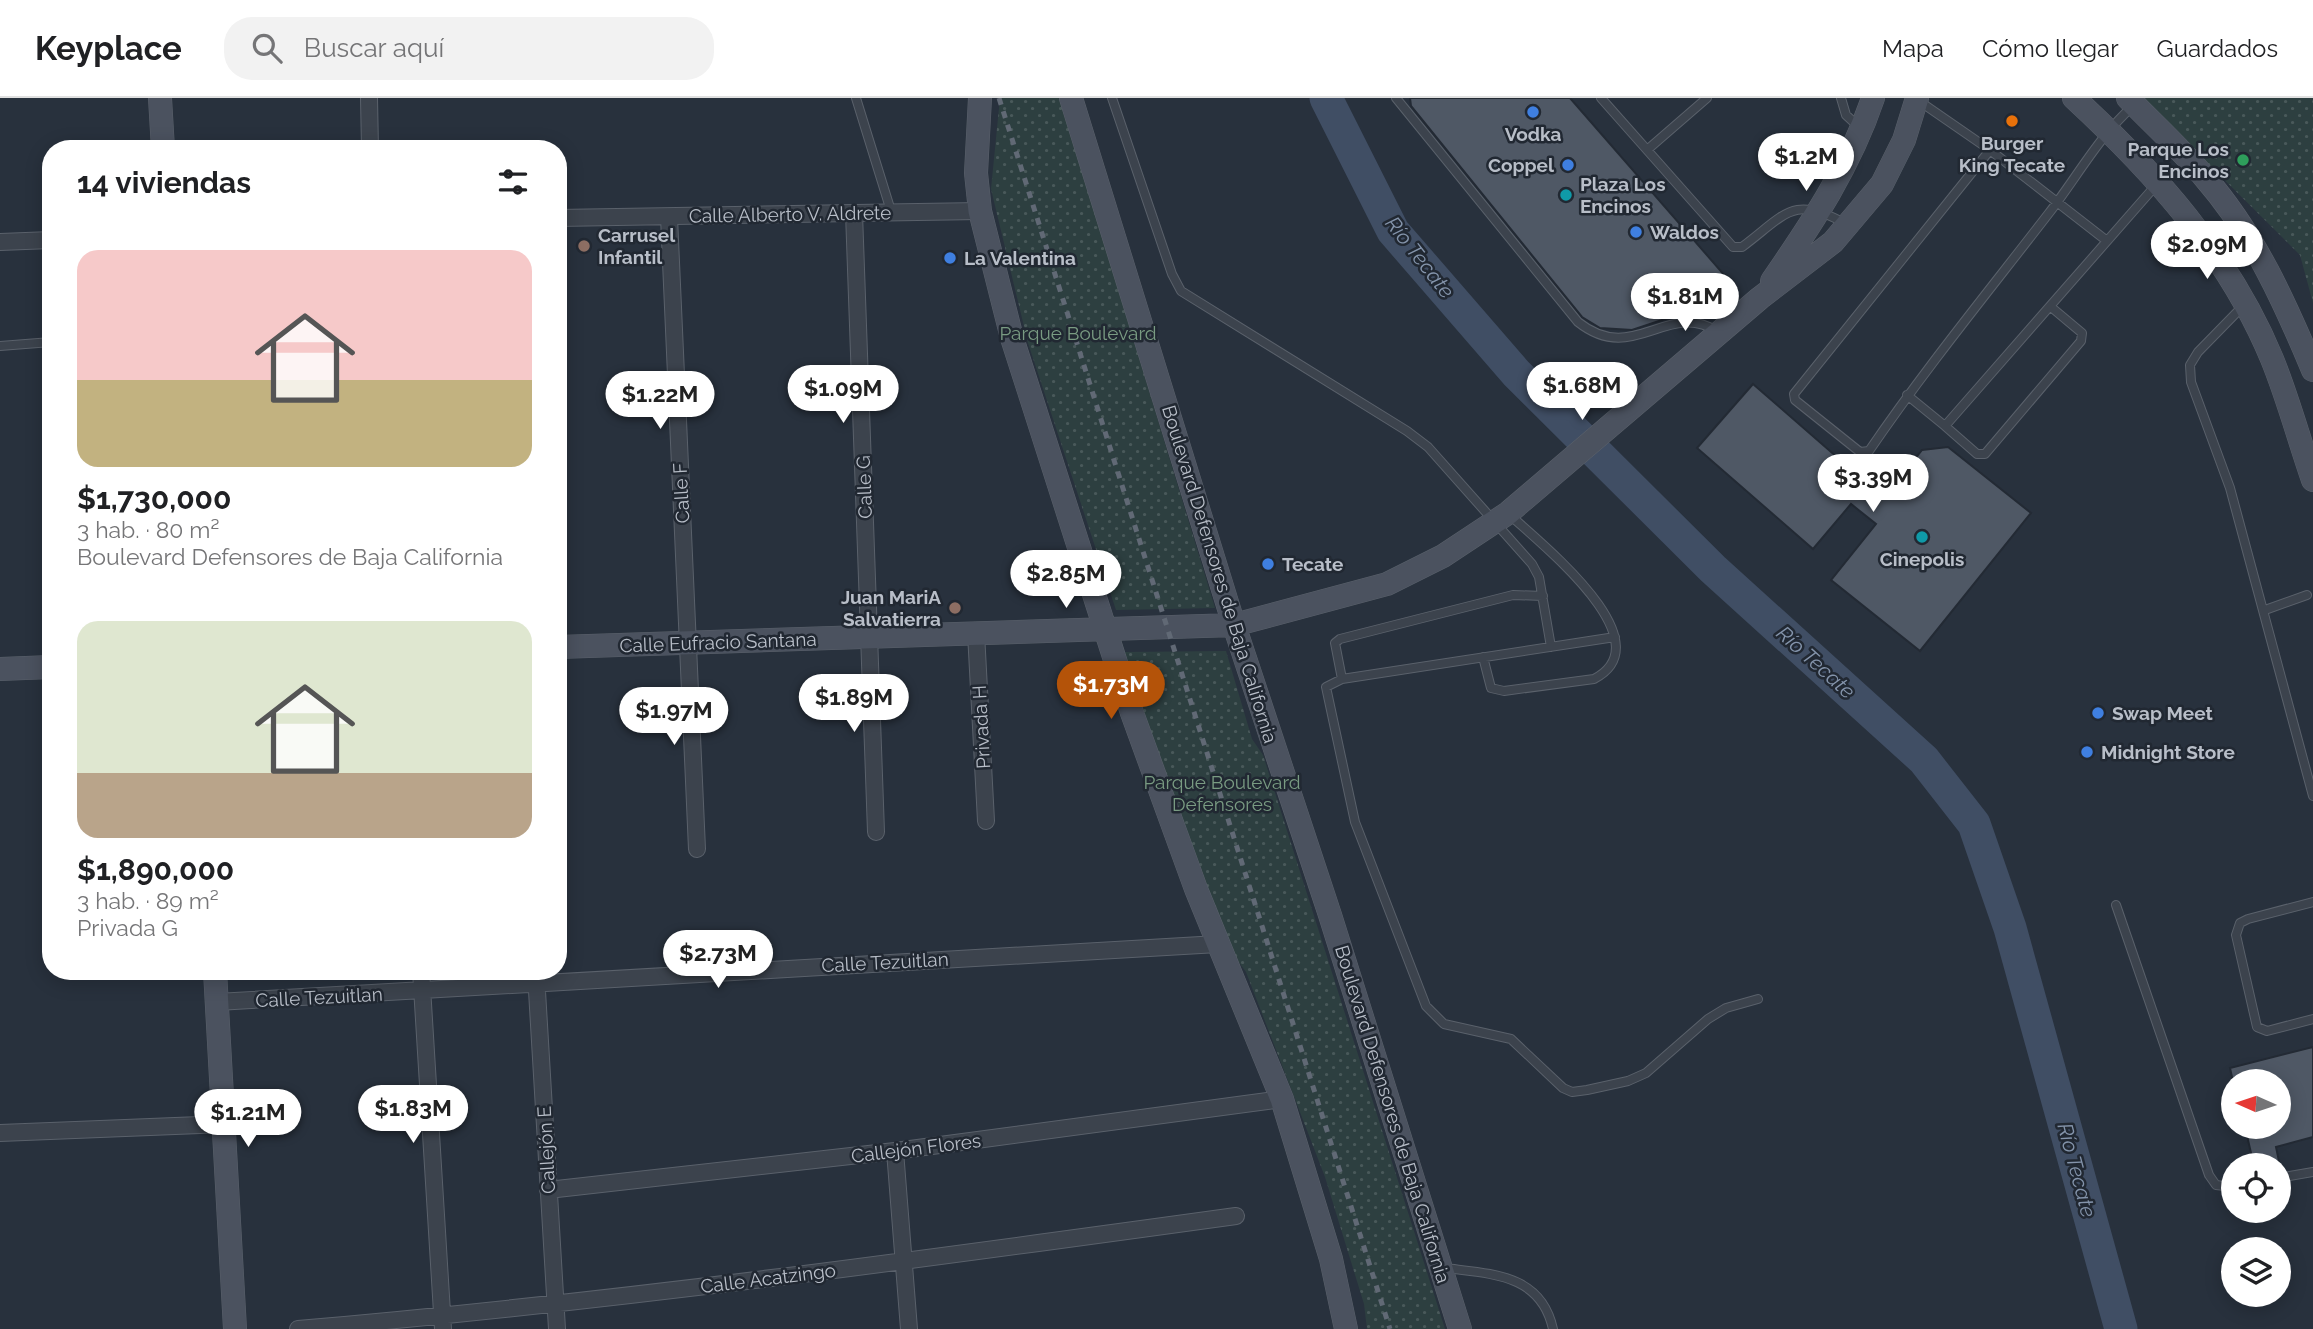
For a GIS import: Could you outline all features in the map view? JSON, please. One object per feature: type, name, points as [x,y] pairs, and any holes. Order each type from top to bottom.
[{"type":"main road","points":[[160,98],[162,140]]},
{"type":"main road","points":[[980,98],[975,173],[980,211],[1012,338],[1104,631],[1218,944],[1282,1099],[1331,1259],[1346,1329]]},
{"type":"main road","name":"Boulevard Defensores de Baja California","points":[[1071,98],[1234,625],[1460,1329]]},
{"type":"main road","points":[[1760,298],[1821,210],[1851,157],[1873,98]]},
{"type":"main road","points":[[2074,98],[2159,182],[2199,230],[2226,270],[2272,358],[2313,480]]},
{"type":"main road","points":[[1760,298],[1833,242],[1882,184],[1903,140],[1917,99]]},
{"type":"main road","points":[[2131,101],[2207,179],[2232,215],[2262,260],[2313,370]]},
{"type":"main road","name":"Calle Eufracio Santana","points":[[567,648],[869,635],[1104,631],[1234,625],[1387,584],[1443,556],[1502,517],[1760,298]]},
{"type":"main road","points":[[0,669],[42,667]]},
{"type":"main road","points":[[216,980],[235,1329]]},
{"type":"street","points":[[369,98],[370,140]]},
{"type":"street","name":"Calle Alberto V. Aldrete","points":[[567,218],[980,211]]},
{"type":"street","name":"Calle G","points":[[854,213],[876,832]]},
{"type":"street","name":"Calle F","points":[[669,217],[697,849]]},
{"type":"street","points":[[0,242],[42,240]]},
{"type":"street","name":"Privada H","points":[[976,633],[986,821]]},
{"type":"street","name":"Calle Tezuitlan","points":[[567,975],[1218,944]]},
{"type":"street","points":[[421,980],[443,1323]]},
{"type":"street","name":"Calle Tezuitlan","points":[[217,1002],[422,992],[508,980]]},
{"type":"street","name":"Callejón E","points":[[536,980],[557,1329]]},
{"type":"street","name":"Callejón Flores","points":[[548,1191],[895,1151],[1282,1099]]},
{"type":"street","points":[[0,1133],[225,1124]]},
{"type":"street","points":[[895,1151],[909,1329]]},
{"type":"street","name":"Calle Acatzingo","points":[[298,1329],[443,1323],[556,1304],[905,1262],[1237,1216]]},
{"type":"lane","points":[[856,98],[891,211]]},
{"type":"lane","points":[[1112,98],[1172,274],[1181,291],[1407,431],[1428,447],[1502,517],[1592,593],[1615,637],[1614,663],[1606,673],[1594,679],[1495,692],[1488,682],[1483,657]]},
{"type":"lane","points":[[1396,98],[1578,323],[1591,333],[1619,340],[1689,321],[1701,322],[1719,333]]},
{"type":"lane","points":[[1601,98],[1733,247],[1742,247],[1791,210],[1821,210],[1849,225]]},
{"type":"lane","points":[[1647,150],[1707,98]]},
{"type":"lane","points":[[1841,98],[1846,115],[1862,130]]},
{"type":"lane","points":[[1917,99],[1990,150],[2107,241]]},
{"type":"lane","points":[[1990,150],[1794,398],[1864,453],[1869,450],[1907,395],[2057,203],[2131,101]]},
{"type":"lane","points":[[1945,426],[2159,182]]},
{"type":"lane","points":[[2244,304],[2198,352],[2190,365],[2190,373],[2230,488],[2313,796]]},
{"type":"lane","points":[[1907,395],[1977,454],[1985,454],[2081,341],[2082,333],[2051,307]]},
{"type":"lane","points":[[0,346],[42,343]]},
{"type":"lane","points":[[1502,517],[1532,564],[1543,596],[1551,647]]},
{"type":"lane","points":[[1342,679],[1334,649],[1335,643],[1340,639],[1513,594],[1543,596]]},
{"type":"lane","points":[[2265,610],[2307,595]]},
{"type":"lane","points":[[1615,637],[1331,682],[1326,692],[1354,822],[1426,1006],[1434,1018],[1444,1024],[1511,1039],[1563,1088],[1572,1092],[1628,1081],[1646,1073],[1708,1019],[1726,1008],[1758,999]]},
{"type":"lane","points":[[2313,902],[2248,919],[2240,923],[2236,935],[2257,1027],[2267,1031],[2313,1019]]},
{"type":"lane","points":[[2116,905],[2209,1175],[2216,1185],[2221,1186]]},
{"type":"lane","points":[[2291,1176],[2313,1172]]},
{"type":"lane","points":[[1441,1267],[1493,1274],[1526,1286],[1536,1292],[1549,1312],[1553,1329]]},
{"type":"green space","name":"Parque Boulevard","points":[[1000,98],[1060,98],[1215,608],[1116,610],[1028,343],[991,189]]},
{"type":"green space","points":[[2142,98],[2313,98],[2313,303],[2300,255]]},
{"type":"green space","name":"Parque Boulevard Defensores","points":[[1226,651],[1252,739],[1263,755],[1445,1329],[1367,1329],[1364,1304],[1325,1177],[1246,972],[1210,923],[1124,652]]},
{"type":"building","name":"Plaza Los Encinos","points":[[1410,98],[1570,98],[1726,277],[1680,314],[1632,330],[1600,328],[1582,317],[1411,106]]},
{"type":"building","points":[[1753,384],[1884,498],[1922,450],[1948,447],[2031,513],[1920,651],[1831,580],[1876,524],[1851,504],[1813,549],[1697,448]]},
{"type":"building","points":[[2313,1047],[2313,1137],[2276,1147],[2277,1153],[2251,1153],[2248,1139],[2291,1139],[2291,1069],[2230,1068]]},
{"type":"waterway","name":"Río Tecate","points":[[1326,98],[1393,231],[1516,373],[1713,569],[1924,760],[1974,824],[2010,928],[2121,1329]]},
{"type":"railway","points":[[999,98],[1390,1329]]},
{"type":"place","name":"Vodka","points":[[1533,112]]},
{"type":"place","name":"Burger King Tecate","points":[[2012,121]]},
{"type":"place","name":"Parque Los Encinos","points":[[2243,160]]},
{"type":"place","name":"Coppel","points":[[1568,165]]},
{"type":"place","name":"Plaza Los Encinos","points":[[1566,195]]},
{"type":"place","name":"Waldos","points":[[1636,232]]},
{"type":"place","name":"Carrusel Infantil","points":[[584,246]]},
{"type":"place","name":"La Valentina","points":[[950,258]]},
{"type":"place","name":"Cinepolis","points":[[1922,537]]},
{"type":"place","name":"Tecate","points":[[1268,564]]},
{"type":"place","name":"Juan MariA Salvatierra","points":[[955,608]]},
{"type":"place","name":"Swap Meet","points":[[2098,713]]},
{"type":"place","name":"Midnight Store","points":[[2087,752]]}]
